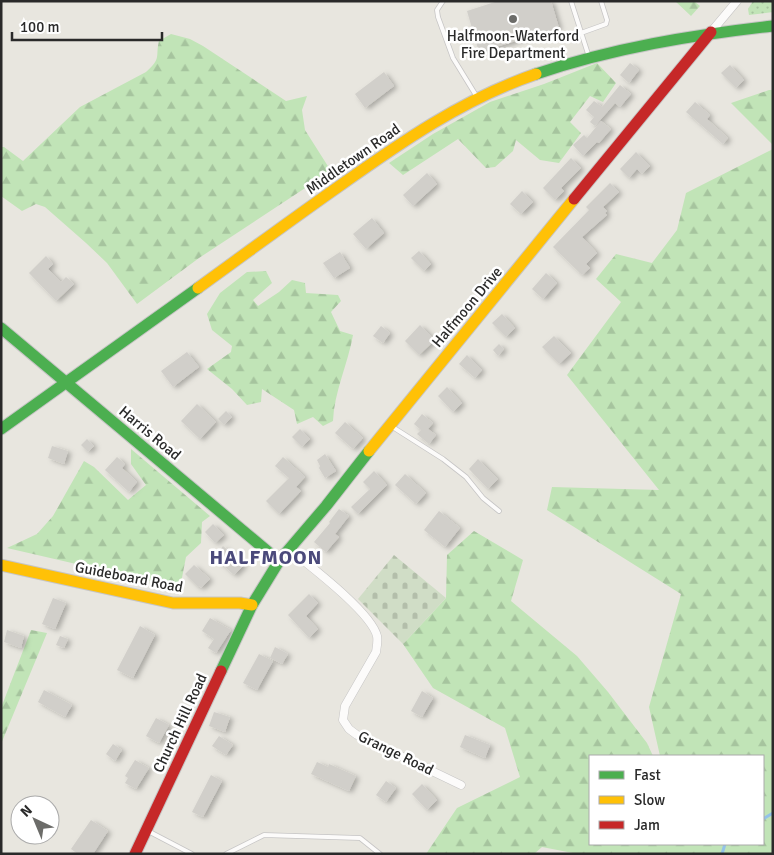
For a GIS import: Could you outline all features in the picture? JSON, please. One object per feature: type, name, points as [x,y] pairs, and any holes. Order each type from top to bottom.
[{"type":"street","points":[[711,32],[737,1]]},
{"type":"street","name":"Middletown Road","points":[[1,429],[389,150],[454,111],[496,90],[565,63],[623,48],[711,32],[773,26]]},
{"type":"street","name":"Halfmoon Drive","points":[[252,606],[279,560],[326,506],[389,425],[711,32]]},
{"type":"street","name":"Harris Road","points":[[1,328],[279,560]]},
{"type":"street","name":"Grange Road","points":[[289,549],[364,614],[376,634],[378,642],[376,652],[345,706],[344,720],[349,728],[357,735],[461,785]]},
{"type":"street","name":"Guideboard Road","points":[[1,565],[173,603],[240,603],[252,606]]},
{"type":"street","name":"Church Hill Road","points":[[135,854],[252,606]]},
{"type":"lane","points":[[443,1],[437,10],[438,17],[453,58],[478,99]]},
{"type":"lane","points":[[571,1],[588,57]]},
{"type":"lane","points":[[581,33],[606,24],[607,20],[600,1]]},
{"type":"lane","points":[[389,425],[466,477],[482,498],[499,511]]},
{"type":"lane","points":[[146,830],[192,854]]},
{"type":"lane","points":[[226,854],[264,835],[360,838],[380,854]]},
{"type":"green space","points":[[675,1],[694,1],[700,6],[691,16]]},
{"type":"green space","points":[[753,1],[773,1],[773,12],[749,15],[748,9]]},
{"type":"green space","points":[[171,34],[190,39],[203,46],[286,101],[307,96],[302,110],[305,130],[331,171],[199,258],[137,304],[107,263],[45,207],[36,204],[22,211],[1,196],[1,147],[4,147],[23,161],[80,107],[146,72],[156,60],[159,41]]},
{"type":"green space","points":[[597,63],[616,83],[603,102],[590,96],[570,122],[581,133],[559,163],[540,160],[516,140],[513,151],[495,167],[486,168],[458,139],[403,175],[389,163],[433,134],[490,102],[544,84]]},
{"type":"green space","points":[[773,90],[773,145],[731,103]]},
{"type":"green space","points":[[773,149],[773,854],[578,854],[542,847],[534,854],[426,854],[457,808],[520,777],[505,728],[433,688],[403,644],[446,598],[447,555],[474,531],[523,560],[511,601],[577,656],[608,692],[647,743],[653,755],[589,755],[589,845],[764,845],[764,755],[660,755],[649,707],[681,594],[547,510],[552,487],[659,490],[567,375],[621,302],[596,279],[616,254],[652,263],[677,230],[686,193]]},
{"type":"green space","points":[[266,271],[272,283],[253,300],[258,306],[279,292],[292,280],[305,283],[306,293],[338,295],[341,301],[331,312],[340,331],[353,335],[338,389],[333,421],[323,426],[313,417],[297,424],[294,410],[262,389],[261,402],[247,405],[232,389],[207,369],[231,352],[232,346],[212,330],[207,314],[220,293],[247,272]]},
{"type":"green space","points":[[131,449],[210,516],[202,522],[201,543],[186,557],[180,588],[7,548],[37,534],[53,516],[84,461],[94,467],[128,500],[146,485],[131,464]]},
{"type":"green space","points":[[394,555],[446,598],[403,644],[358,599]]},
{"type":"green space","points":[[31,630],[47,633],[1,744],[1,708]]},
{"type":"building","name":"Halfmoon-Waterford Fire Department","points":[[498,1],[551,1],[559,28],[479,52],[467,11]]},
{"type":"building","points":[[630,63],[639,70],[629,83],[620,75]]},
{"type":"building","points":[[730,65],[744,80],[736,88],[721,73]]},
{"type":"building","points":[[384,72],[394,86],[365,108],[355,94]]},
{"type":"building","points":[[620,85],[631,94],[620,107],[615,103],[595,126],[590,122],[594,117],[586,110],[594,101],[602,107]]},
{"type":"building","points":[[695,102],[710,115],[707,119],[728,138],[723,144],[686,112]]},
{"type":"building","points":[[601,121],[611,129],[599,143],[597,142],[583,156],[573,145],[584,135],[587,138]]},
{"type":"building","points":[[636,152],[650,166],[642,174],[637,169],[629,178],[620,169]]},
{"type":"building","points":[[571,158],[581,168],[561,188],[564,191],[555,200],[543,188]]},
{"type":"building","points":[[427,173],[437,184],[413,206],[403,195]]},
{"type":"building","points":[[610,183],[619,192],[603,207],[607,211],[605,213],[607,215],[582,237],[597,253],[586,264],[590,268],[582,275],[553,247],[589,210],[586,207]]},
{"type":"building","points":[[522,191],[533,202],[521,214],[510,204]]},
{"type":"building","points":[[372,218],[384,233],[366,249],[353,234]]},
{"type":"building","points":[[419,251],[431,264],[424,271],[411,258]]},
{"type":"building","points":[[340,252],[350,268],[334,278],[323,263]]},
{"type":"building","points":[[46,256],[53,264],[48,269],[61,282],[66,277],[74,284],[56,301],[29,273]]},
{"type":"building","points":[[546,273],[557,283],[543,299],[532,289]]},
{"type":"building","points":[[502,314],[515,328],[506,337],[492,323]]},
{"type":"building","points":[[420,325],[435,340],[419,355],[405,341]]},
{"type":"building","points":[[381,326],[390,333],[383,343],[373,336]]},
{"type":"building","points":[[554,336],[571,353],[559,364],[542,347]]},
{"type":"building","points":[[499,344],[504,349],[498,356],[493,350]]},
{"type":"building","points":[[187,352],[199,367],[173,387],[161,371]]},
{"type":"building","points":[[467,355],[482,370],[475,378],[459,364]]},
{"type":"building","points":[[447,387],[462,403],[453,412],[438,396]]},
{"type":"building","points":[[197,404],[216,422],[200,439],[181,421]]},
{"type":"building","points":[[226,411],[232,417],[224,425],[218,419]]},
{"type":"building","points":[[422,414],[433,423],[428,429],[436,435],[429,444],[417,434],[421,430],[414,424]]},
{"type":"building","points":[[345,422],[363,438],[353,449],[335,433]]},
{"type":"building","points":[[300,429],[310,439],[302,447],[292,437]]},
{"type":"building","points":[[87,439],[94,446],[88,452],[81,445]]},
{"type":"building","points":[[52,446],[68,451],[64,464],[48,458]]},
{"type":"building","points":[[325,454],[336,471],[325,478],[317,460]]},
{"type":"building","points":[[117,457],[125,464],[122,468],[137,482],[129,492],[105,470]]},
{"type":"building","points":[[283,457],[305,477],[296,487],[301,491],[279,514],[266,501],[289,478],[275,466]]},
{"type":"building","points":[[478,459],[498,479],[488,489],[469,469]]},
{"type":"building","points":[[374,471],[387,485],[358,514],[351,507],[370,489],[363,482]]},
{"type":"building","points":[[405,474],[426,493],[416,504],[395,485]]},
{"type":"building","points":[[339,509],[349,516],[335,534],[339,537],[326,552],[314,542]]},
{"type":"building","points":[[439,511],[460,528],[445,547],[424,530]]},
{"type":"building","points":[[213,524],[224,535],[215,543],[205,532]]},
{"type":"building","points":[[223,546],[244,565],[234,575],[214,557]]},
{"type":"building","points":[[194,565],[210,579],[201,588],[185,574]]},
{"type":"building","points":[[309,594],[318,603],[306,616],[318,629],[309,638],[288,615]]},
{"type":"building","points":[[53,598],[66,603],[55,629],[42,624]]},
{"type":"building","points":[[210,618],[231,630],[216,653],[208,648],[214,639],[202,631]]},
{"type":"building","points":[[140,626],[155,635],[133,678],[117,670]]},
{"type":"building","points":[[7,630],[24,636],[21,648],[4,642]]},
{"type":"building","points":[[60,636],[68,639],[64,648],[56,645]]},
{"type":"building","points":[[275,647],[288,654],[282,664],[270,658]]},
{"type":"building","points":[[259,654],[273,661],[257,690],[243,683]]},
{"type":"building","points":[[44,690],[72,705],[65,717],[38,702]]},
{"type":"building","points":[[422,691],[433,698],[422,717],[411,711]]},
{"type":"building","points":[[214,712],[230,717],[225,732],[209,726]]},
{"type":"building","points":[[156,718],[169,725],[159,743],[146,736]]},
{"type":"building","points":[[465,735],[490,745],[485,758],[460,747]]},
{"type":"building","points":[[219,736],[233,745],[226,755],[212,746]]},
{"type":"building","points":[[113,744],[122,750],[115,761],[106,754]]},
{"type":"building","points":[[135,760],[149,768],[136,789],[125,783],[128,778],[125,776]]},
{"type":"building","points":[[317,762],[328,767],[329,764],[356,776],[349,791],[311,774]]},
{"type":"building","points":[[211,775],[222,781],[203,817],[192,812]]},
{"type":"building","points":[[386,781],[396,788],[386,802],[376,795]]},
{"type":"building","points":[[422,784],[437,800],[427,810],[412,794]]},
{"type":"building","points":[[91,820],[108,831],[93,854],[78,854],[71,849]]},
{"type":"waterway","points":[[764,818],[773,813]]},
{"type":"waterway","points":[[722,854],[725,845]]},
{"type":"traffic: fast","points":[[536,74],[623,50],[713,34],[773,26]]},
{"type":"traffic: fast","points":[[1,429],[198,288]]},
{"type":"traffic: fast","points":[[1,328],[279,561]]},
{"type":"traffic: fast","points":[[221,671],[252,605],[279,561],[326,506],[369,451]]},
{"type":"traffic: slow","points":[[198,288],[320,199],[433,123],[483,96],[536,74]]},
{"type":"traffic: slow","points":[[369,451],[574,199]]},
{"type":"traffic: slow","points":[[1,565],[173,603],[240,603],[252,605]]},
{"type":"traffic: jam","points":[[574,199],[711,32]]},
{"type":"traffic: jam","points":[[135,854],[221,671]]},
{"type":"place","name":"Halfmoon-Waterford Fire Department","points":[[513,19]]},
{"type":"district","name":"HALFMOON","points":[[266,557]]}]
